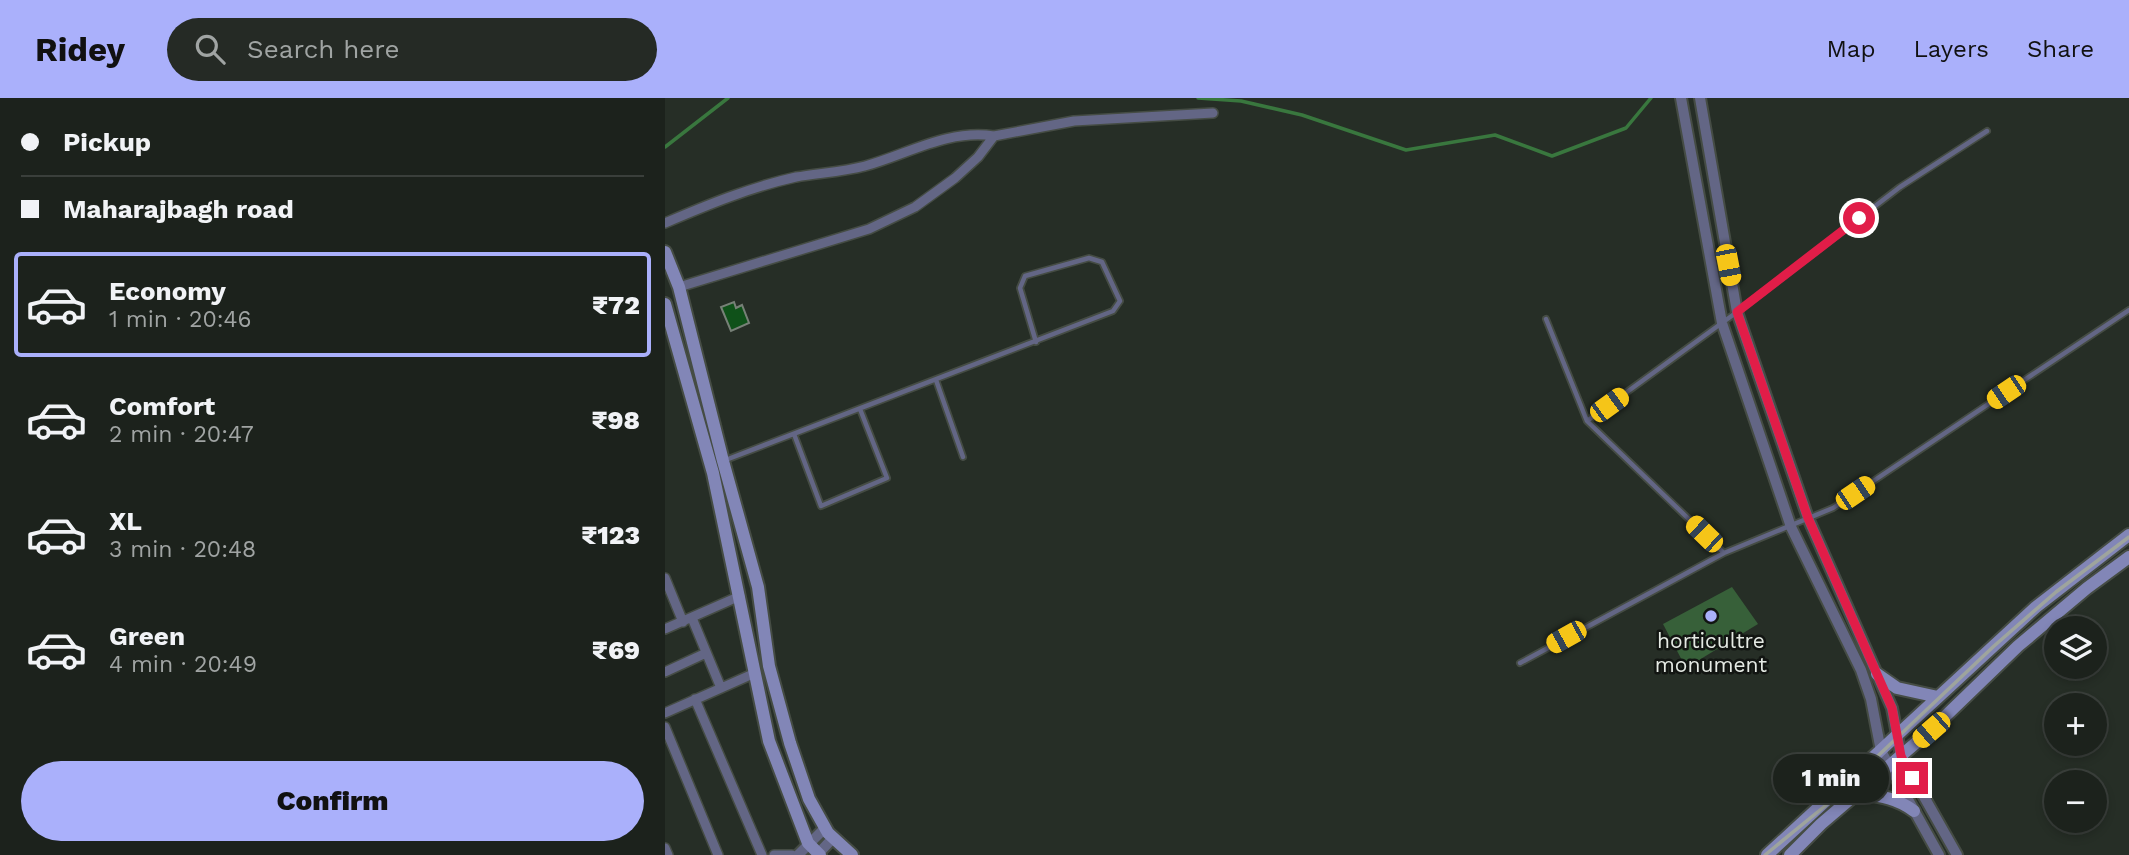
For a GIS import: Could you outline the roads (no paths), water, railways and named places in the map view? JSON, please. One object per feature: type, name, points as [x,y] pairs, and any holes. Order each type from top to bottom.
[{"type":"main road","points":[[665,252],[679,287],[758,587],[769,666],[809,799],[829,833],[852,855]]},
{"type":"main road","points":[[665,304],[713,472],[769,741],[809,843],[819,855]]},
{"type":"main road","points":[[1767,855],[2036,607],[2129,536]]},
{"type":"main road","points":[[1790,855],[2018,646],[2129,557]]},
{"type":"main road","points":[[1877,674],[1897,688],[1938,698]]},
{"type":"main road","points":[[1859,793],[1885,796],[1902,802],[1914,811]]},
{"type":"street","points":[[1700,100],[1737,312],[1808,518],[1892,708],[1901,756],[1957,855]]},
{"type":"street","points":[[1681,102],[1722,323],[1791,527],[1861,670],[1871,698],[1881,751],[1939,855]]},
{"type":"street","points":[[665,223],[739,194],[797,177],[847,171],[936,140],[977,134],[993,136],[1074,121],[1213,113]]},
{"type":"street","points":[[679,287],[881,224],[915,207],[955,178],[978,157],[993,136]]},
{"type":"street","points":[[665,578],[706,653],[721,688]]},
{"type":"street","points":[[665,628],[740,596]]},
{"type":"street","points":[[665,672],[706,653]]},
{"type":"street","points":[[665,713],[755,673]]},
{"type":"street","points":[[695,699],[762,855]]},
{"type":"street","points":[[665,727],[718,855]]},
{"type":"street","points":[[798,855],[809,843],[829,833]]},
{"type":"street","points":[[819,855],[829,833]]},
{"type":"street","points":[[665,848],[668,855]]},
{"type":"street","points":[[774,855],[792,855]]},
{"type":"lane","points":[[1587,421],[1737,312],[1900,187],[1987,131]]},
{"type":"lane","points":[[723,461],[1036,342],[1113,311],[1120,301],[1102,262],[1089,258],[1025,276],[1020,288],[1036,342]]},
{"type":"lane","points":[[1520,663],[1724,553],[1833,508],[2129,310]]},
{"type":"lane","points":[[1546,319],[1587,421],[1724,553]]},
{"type":"lane","points":[[936,380],[963,457]]},
{"type":"lane","points":[[794,434],[821,506],[887,478],[860,409]]},
{"type":"waterway","points":[[665,147],[728,98]]},
{"type":"waterway","points":[[1198,98],[1241,101],[1302,115],[1406,150],[1495,135],[1552,156],[1626,128],[1651,98]]},
{"type":"railway","points":[[1765,855],[1825,806],[1994,646],[2056,592],[2129,537]]},
{"type":"place","name":"horticultre monument","points":[[1711,616]]}]
